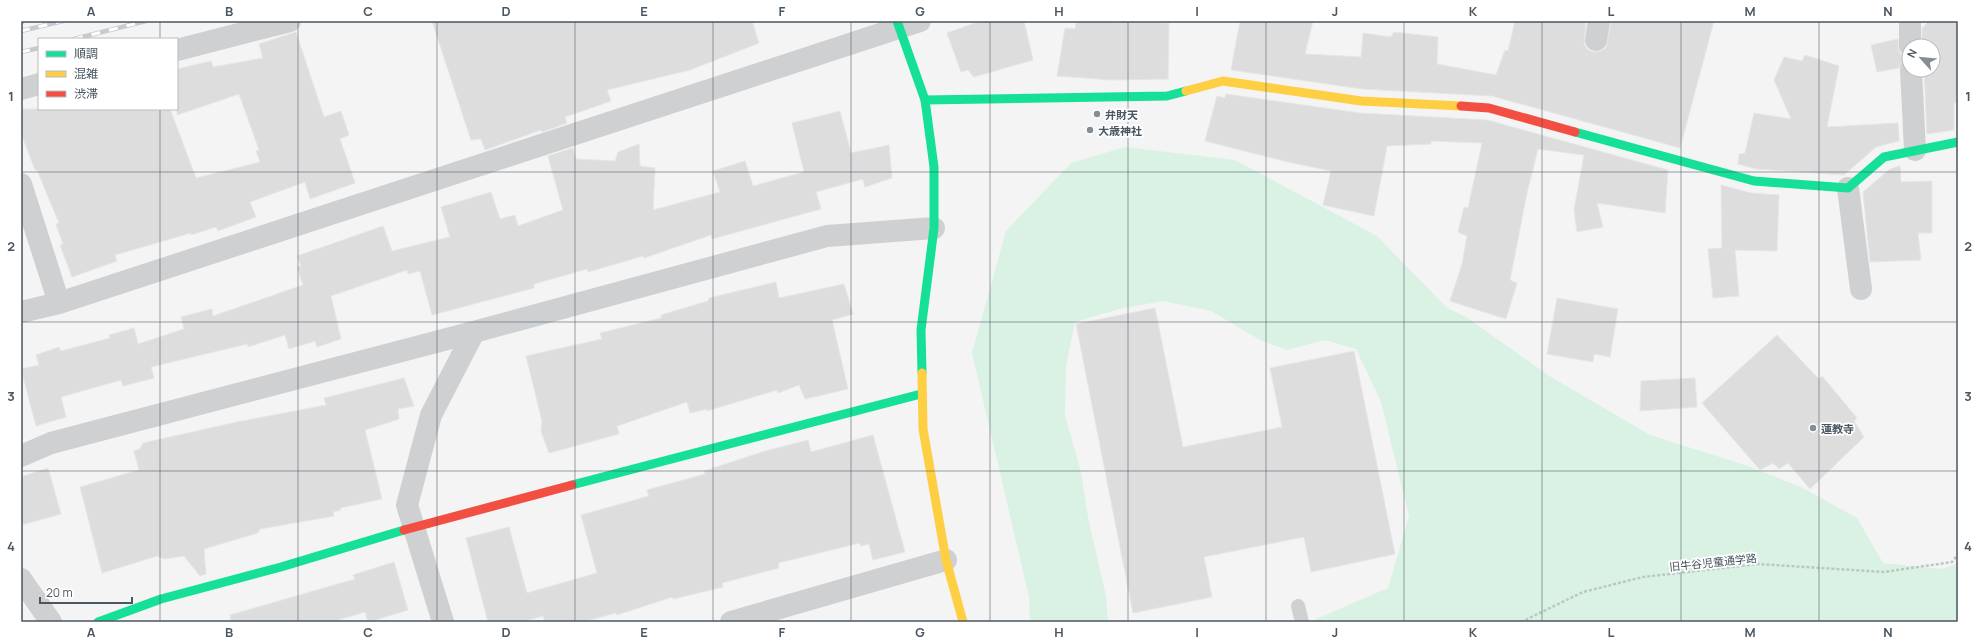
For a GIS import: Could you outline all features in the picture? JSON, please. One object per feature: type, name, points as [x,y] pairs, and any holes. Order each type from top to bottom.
[{"type":"street","points":[[178,50],[290,21]]},
{"type":"street","points":[[1910,21],[1910,38]]},
{"type":"street","points":[[21,312],[59,304],[906,23],[925,100],[934,167],[934,228],[920,330],[923,429],[946,560],[963,622]]},
{"type":"street","points":[[1911,78],[1915,150]]},
{"type":"street","points":[[925,100],[1167,96],[1223,81],[1361,101],[1489,108],[1754,181],[1848,188],[1884,157],[1958,142]]},
{"type":"street","points":[[21,89],[38,84]]},
{"type":"street","points":[[21,184],[59,304]]},
{"type":"street","points":[[1848,188],[1861,288]]},
{"type":"street","points":[[21,456],[51,443],[474,332],[827,236],[934,228]]},
{"type":"street","points":[[443,622],[407,506],[431,415],[474,332]]},
{"type":"street","points":[[98,622],[161,599],[281,567],[413,527],[921,394]]},
{"type":"street","points":[[731,622],[946,560]]},
{"type":"street","points":[[21,579],[51,622]]},
{"type":"lane","points":[[1298,606],[1302,622]]},
{"type":"path","points":[[21,23],[28,21]]},
{"type":"path","name":"旧牛谷児童通学路","points":[[1521,622],[1583,592],[1643,577],[1758,564],[1884,572],[1952,562],[1958,554]]},
{"type":"green space","points":[[1125,147],[1235,160],[1377,236],[1447,308],[1466,317],[1551,377],[1650,435],[1745,465],[1801,487],[1857,518],[1883,563],[1943,569],[1958,563],[1958,622],[1315,622],[1316,619],[1388,588],[1409,516],[1381,402],[1356,349],[1325,340],[1287,350],[1260,340],[1211,311],[1163,301],[1119,309],[1075,322],[1066,366],[1065,415],[1081,472],[1089,523],[1106,596],[1108,622],[1030,622],[1029,597],[972,353],[1006,231],[1071,163]]},
{"type":"building","points":[[432,21],[752,21],[759,43],[690,70],[607,90],[611,101],[565,117],[567,123],[542,132],[541,130],[485,150],[481,139],[471,140]]},
{"type":"building","points":[[981,21],[1024,21],[1033,60],[974,77],[968,70],[961,72],[947,33]]},
{"type":"building","points":[[1076,21],[1169,23],[1168,79],[1111,80],[1057,76],[1065,28],[1075,29]]},
{"type":"building","points":[[1240,21],[1313,21],[1305,54],[1361,57],[1363,33],[1391,37],[1394,32],[1438,37],[1437,64],[1496,75],[1505,50],[1508,51],[1515,21],[1586,21],[1584,44],[1588,50],[1594,52],[1601,51],[1606,48],[1611,21],[1714,21],[1680,148],[1492,96],[1362,89],[1231,70]]},
{"type":"building","points":[[1929,21],[1958,21],[1958,102],[1954,103],[1954,130],[1927,134],[1924,78],[1941,78],[1941,38],[1922,38],[1922,28]]},
{"type":"building","points":[[296,32],[324,117],[341,111],[349,135],[340,139],[355,183],[310,199],[305,182],[250,202],[256,217],[218,231],[216,227],[115,255],[117,261],[72,277],[60,245],[63,244],[56,224],[59,223],[37,170],[35,170],[21,133],[21,109],[170,110],[196,178],[260,162],[256,151],[259,150],[239,94],[177,115],[178,69],[211,61],[213,67],[263,58],[259,44]]},
{"type":"building","points":[[1898,39],[1899,52],[1901,54],[1901,65],[1899,68],[1877,72],[1871,45]]},
{"type":"building","points":[[1805,55],[1839,66],[1827,127],[1898,123],[1899,141],[1876,147],[1844,175],[1756,169],[1738,164],[1739,154],[1745,153],[1754,113],[1791,119],[1774,80],[1784,57],[1802,61]]},
{"type":"building","points":[[1226,94],[1360,113],[1487,120],[1668,170],[1665,213],[1597,203],[1603,227],[1577,232],[1574,210],[1584,155],[1538,149],[1527,193],[1510,280],[1517,283],[1506,319],[1450,301],[1462,264],[1467,236],[1458,232],[1464,207],[1468,208],[1482,143],[1431,141],[1431,144],[1387,146],[1374,216],[1323,205],[1331,171],[1288,162],[1205,141],[1217,96],[1225,98]]},
{"type":"building","points":[[840,111],[851,153],[889,145],[892,178],[865,187],[863,179],[816,192],[821,209],[712,239],[711,235],[644,258],[643,256],[588,272],[587,269],[534,284],[534,288],[432,315],[420,271],[408,274],[407,270],[331,296],[341,339],[317,347],[315,341],[289,349],[285,335],[248,347],[247,344],[151,367],[154,378],[123,386],[121,380],[61,397],[66,417],[36,426],[21,369],[39,365],[36,355],[59,347],[61,351],[110,338],[109,335],[134,328],[138,344],[184,329],[181,317],[212,309],[213,316],[303,285],[297,267],[301,266],[297,256],[383,226],[392,251],[450,237],[441,207],[491,192],[500,219],[515,215],[518,226],[563,210],[548,156],[573,148],[576,159],[615,161],[618,152],[639,144],[640,166],[655,168],[653,210],[720,192],[713,171],[745,161],[753,186],[804,172],[792,123]]},
{"type":"building","points":[[1900,166],[1901,182],[1932,181],[1932,233],[1918,233],[1921,260],[1870,262],[1863,192],[1890,169]]},
{"type":"building","points":[[1721,185],[1751,193],[1779,195],[1777,251],[1735,250],[1739,296],[1713,298],[1708,249],[1722,248]]},
{"type":"building","points":[[776,282],[779,298],[844,284],[853,314],[832,320],[848,389],[805,399],[799,385],[778,393],[777,390],[707,411],[707,409],[690,413],[687,402],[617,426],[619,434],[549,453],[541,431],[542,421],[526,356],[602,339],[600,333],[661,318],[661,315],[708,301],[709,298]]},
{"type":"building","points":[[1557,298],[1618,309],[1610,357],[1594,354],[1593,362],[1547,354]]},
{"type":"building","points":[[1155,308],[1183,447],[1282,427],[1270,368],[1354,351],[1395,554],[1311,572],[1304,537],[1204,557],[1212,597],[1133,613],[1076,324]]},
{"type":"building","points":[[1777,335],[1819,379],[1822,376],[1857,418],[1854,421],[1864,437],[1810,489],[1788,463],[1779,469],[1773,463],[1760,470],[1702,403]]},
{"type":"building","points":[[404,378],[414,406],[398,409],[399,419],[365,430],[382,499],[340,508],[341,510],[333,512],[334,516],[260,529],[258,533],[204,549],[206,574],[200,576],[184,556],[164,559],[157,556],[102,573],[80,487],[139,470],[134,451],[140,449],[143,443],[237,422],[326,405],[324,398]]},
{"type":"building","points":[[1695,378],[1697,407],[1640,411],[1641,381]]},
{"type":"building","points":[[873,435],[905,552],[873,560],[869,544],[861,546],[860,543],[778,563],[779,568],[722,583],[723,587],[673,599],[672,597],[617,615],[616,613],[583,622],[545,622],[543,616],[521,622],[488,622],[466,538],[509,527],[527,593],[597,573],[581,515],[649,496],[647,490],[705,474],[704,471],[765,451],[808,440],[811,452]]},
{"type":"building","points":[[48,468],[61,514],[21,525],[21,477]]},
{"type":"building","points":[[394,562],[408,610],[369,622],[365,612],[332,622],[231,622],[230,615],[355,579],[353,575]]},
{"type":"railway","points":[[21,31],[63,21]]},
{"type":"railway","points":[[78,38],[146,21]]},
{"type":"railway","points":[[21,52],[38,48]]},
{"type":"traffic: fast","points":[[897,21],[925,100],[934,167],[934,228],[921,330],[922,373]]},
{"type":"traffic: fast","points":[[925,100],[1167,96],[1186,91]]},
{"type":"traffic: fast","points":[[1575,132],[1754,181],[1848,188],[1884,157],[1958,142]]},
{"type":"traffic: fast","points":[[572,485],[921,394]]},
{"type":"traffic: fast","points":[[98,622],[161,599],[281,567],[404,530]]},
{"type":"traffic: slow","points":[[1186,91],[1223,81],[1361,101],[1461,106]]},
{"type":"traffic: slow","points":[[922,373],[923,429],[946,560],[963,622]]},
{"type":"traffic: jam","points":[[1461,106],[1489,108],[1575,132]]},
{"type":"traffic: jam","points":[[404,530],[572,485]]},
{"type":"place","name":"弁財天","points":[[1097,114]]},
{"type":"place","name":"大歳神社","points":[[1090,130]]},
{"type":"place","name":"蓮教寺","points":[[1813,428]]}]
